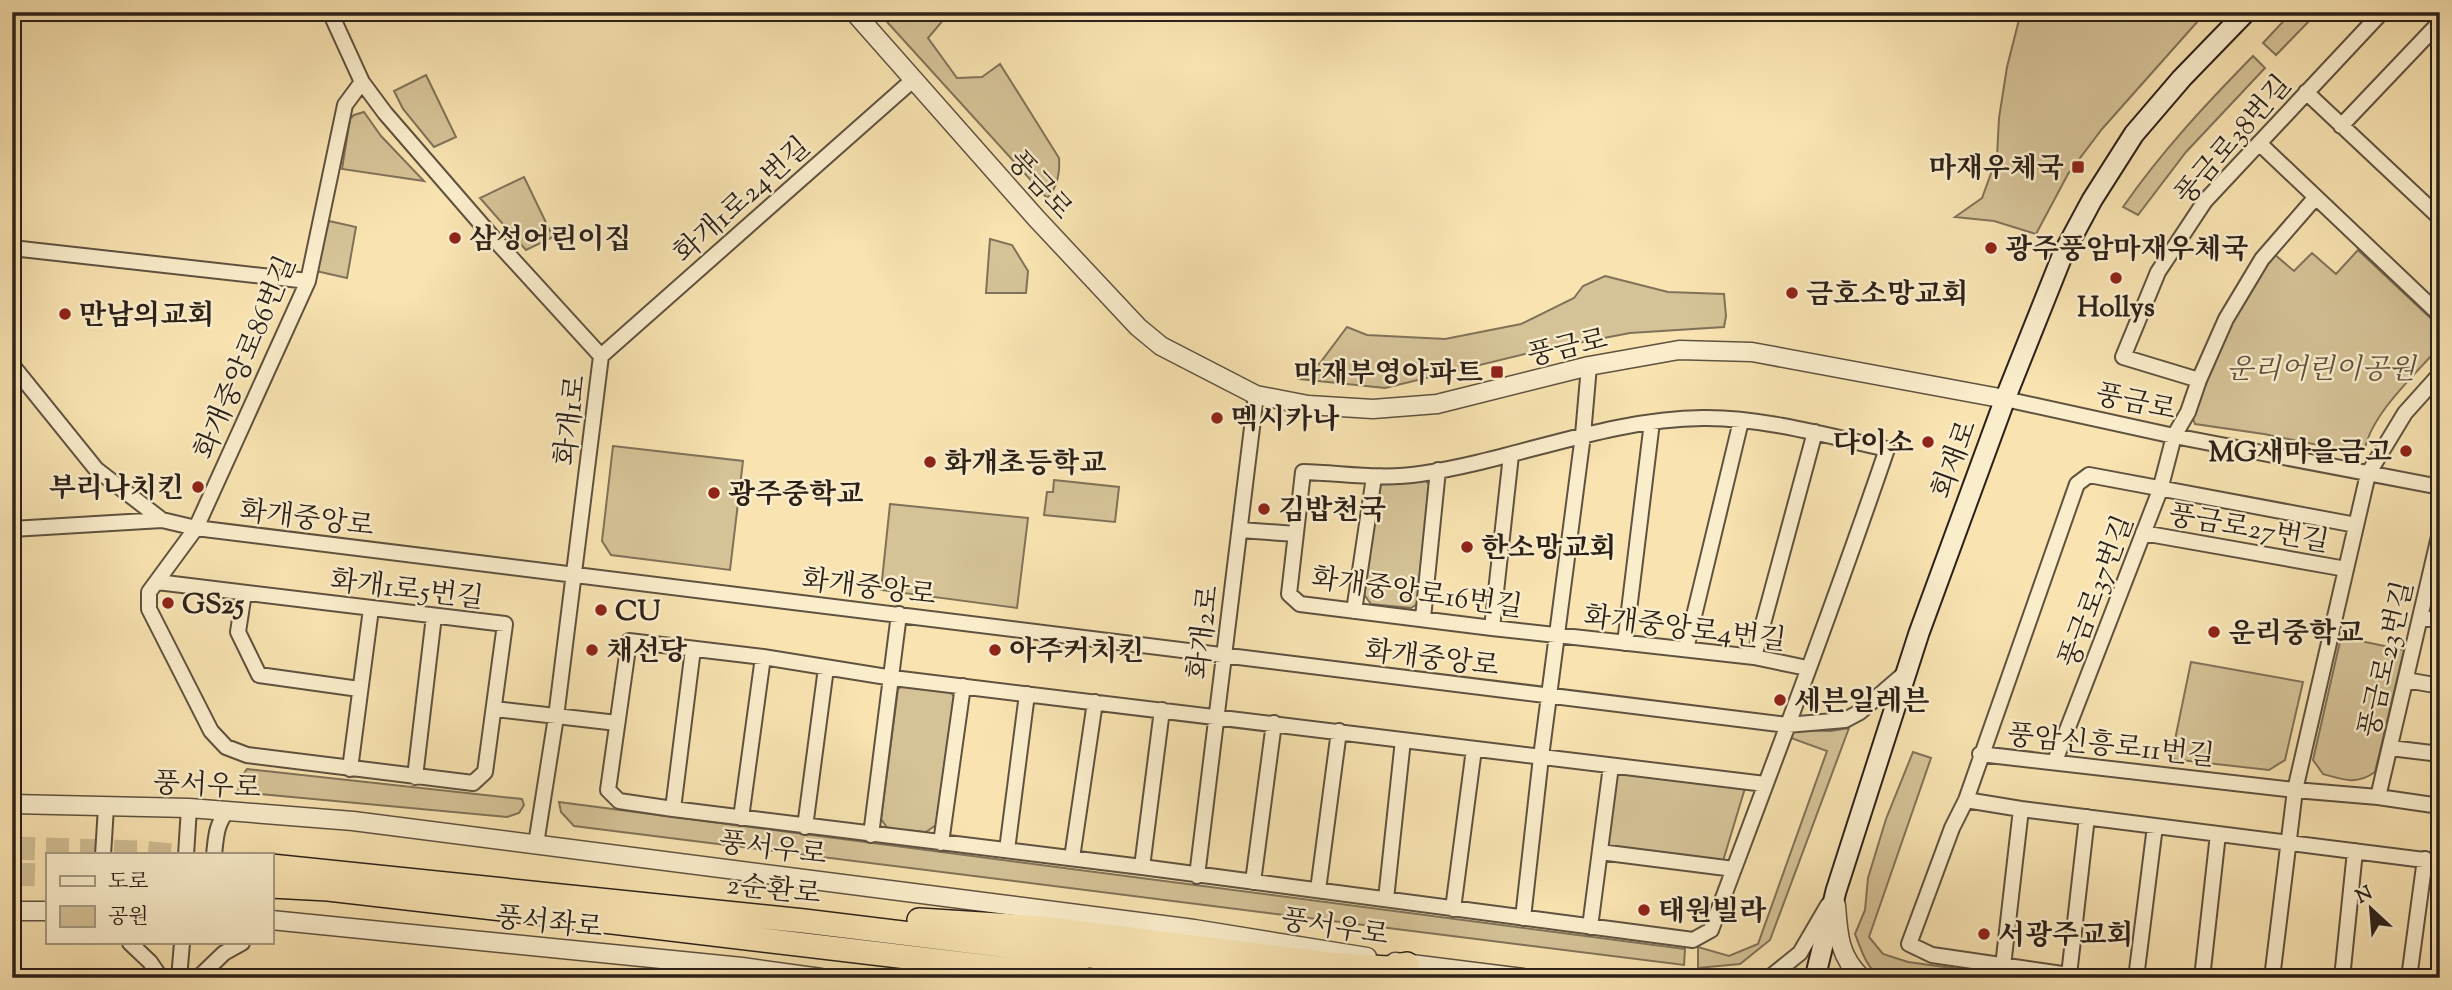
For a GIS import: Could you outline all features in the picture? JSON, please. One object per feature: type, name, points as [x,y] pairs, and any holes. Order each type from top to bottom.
[{"type":"highway","name":"2순환로","points":[[273,866],[804,921],[1270,978]]},
{"type":"highway","name":"2순환로","points":[[273,887],[328,889],[831,946],[1083,978]]},
{"type":"highway","points":[[804,921],[859,916],[1043,928],[1330,964],[1387,968],[1407,964]]},
{"type":"highway","points":[[831,946],[911,969],[962,978]]},
{"type":"main road","name":"회재로","points":[[1815,978],[1836,891],[1905,673],[2005,399],[2063,254],[2134,134],[2246,12]]},
{"type":"street","name":"화개1로","points":[[330,12],[362,82],[385,113],[495,240],[601,356],[556,717],[536,844]]},
{"type":"street","name":"풍금로","points":[[854,12],[1035,218],[1138,327],[1161,346],[1256,395],[1308,405],[1373,410],[1437,404],[1589,366],[1679,350],[1752,352],[2005,399],[2174,436],[2440,486]]},
{"type":"street","name":"풍금로38번길","points":[[2199,380],[2123,357],[2158,272],[2205,201],[2382,12]]},
{"type":"street","points":[[2341,126],[2440,22]]},
{"type":"street","name":"화개1로24번길","points":[[601,356],[914,79]]},
{"type":"street","name":"화개중앙로86번길","points":[[157,582],[196,528],[308,281],[345,104],[362,82]]},
{"type":"street","points":[[2306,92],[2440,218]]},
{"type":"street","points":[[2259,143],[2440,315]]},
{"type":"street","points":[[2174,436],[2188,412],[2226,319],[2262,259],[2315,198]]},
{"type":"street","points":[[12,248],[308,281]]},
{"type":"street","name":"화개중앙로","points":[[12,365],[96,469],[162,520],[196,528],[1787,725],[1845,720],[1860,712],[1905,673]]},
{"type":"street","name":"화개중앙로16번길","points":[[1523,918],[1556,635],[1583,435],[1589,366]]},
{"type":"street","name":"풍금로27번길","points":[[2272,978],[2295,790],[2368,474],[2405,413],[2440,374]]},
{"type":"street","name":"화개2로","points":[[1197,876],[1256,395]]},
{"type":"street","points":[[1240,530],[1296,534],[1303,472],[1374,477],[1409,475],[1511,455],[1583,435],[1651,422],[1703,418],[1815,432],[1754,657]]},
{"type":"street","points":[[1686,649],[1741,421]]},
{"type":"street","points":[[1625,643],[1651,422]]},
{"type":"street","name":"화개중앙로4번길","points":[[617,723],[608,790],[619,801],[1693,940],[1711,930],[1887,449],[1815,432]]},
{"type":"street","name":"풍금로37번길","points":[[2055,761],[2160,490],[2174,436]]},
{"type":"street","points":[[1492,628],[1511,455]]},
{"type":"street","points":[[1423,618],[1438,470]]},
{"type":"street","name":"풍암신흥로11번길","points":[[2160,490],[2089,475],[2077,484],[1980,754],[2295,790],[2378,796],[2440,806]]},
{"type":"street","points":[[1354,611],[1374,477]]},
{"type":"street","name":"풍금로27번길","points":[[2160,490],[2356,525]]},
{"type":"street","points":[[12,529],[162,520]]},
{"type":"street","name":"풍금로27번길","points":[[2143,533],[2346,569]]},
{"type":"street","name":"화개중앙로16번길","points":[[1296,534],[1289,594],[1300,604],[1556,635]]},
{"type":"street","name":"풍금로23번길","points":[[2378,796],[2439,539]]},
{"type":"street","points":[[157,582],[149,592],[149,609],[211,731],[226,747],[247,755],[350,769],[473,783],[485,772],[495,709],[617,723],[629,641],[763,657],[893,678],[1765,784]]},
{"type":"street","name":"화개1로5번길","points":[[157,582],[505,625],[495,709]]},
{"type":"street","points":[[244,593],[238,632],[259,675],[359,689]]},
{"type":"street","points":[[350,769],[371,609]]},
{"type":"street","points":[[871,835],[900,614]]},
{"type":"street","points":[[415,777],[434,615]]},
{"type":"street","points":[[2421,618],[2440,620]]},
{"type":"street","name":"화개중앙로4번길","points":[[1556,635],[1754,657],[1807,668]]},
{"type":"street","points":[[673,809],[693,649]]},
{"type":"street","points":[[741,818],[763,657]]},
{"type":"street","points":[[805,827],[826,668]]},
{"type":"street","points":[[2406,680],[2440,686]]},
{"type":"street","points":[[941,843],[963,686]]},
{"type":"street","points":[[1007,850],[1027,694]]},
{"type":"street","points":[[1072,858],[1095,702]]},
{"type":"street","points":[[1142,867],[1162,710]]},
{"type":"street","points":[[1254,882],[1273,723]]},
{"type":"street","points":[[1318,890],[1339,731]]},
{"type":"street","points":[[1386,899],[1403,740]]},
{"type":"street","points":[[2390,748],[2440,754]]},
{"type":"street","points":[[1453,909],[1474,749]]},
{"type":"street","points":[[1980,754],[1966,800],[1952,828],[1909,944],[1932,955],[2090,978]]},
{"type":"street","points":[[1590,927],[1611,766]]},
{"type":"street","points":[[1966,800],[2432,861],[2409,978]]},
{"type":"street","name":"풍서우로","points":[[12,804],[189,808],[353,821],[1194,929],[1407,964],[1523,978]]},
{"type":"street","points":[[103,853],[106,807]]},
{"type":"street","points":[[186,853],[189,808]]},
{"type":"street","points":[[2003,965],[2021,809]]},
{"type":"street","points":[[214,853],[216,830],[228,810]]},
{"type":"street","points":[[2069,975],[2087,817]]},
{"type":"street","points":[[2136,978],[2155,826]]},
{"type":"street","points":[[2202,978],[2218,834]]},
{"type":"street","points":[[2342,978],[2355,851]]},
{"type":"street","points":[[1600,852],[1734,869]]},
{"type":"street","points":[[1769,978],[1800,953],[1836,891]]},
{"type":"street","points":[[1836,891],[1838,940],[1852,969],[1862,978]]},
{"type":"street","points":[[12,911],[46,911]]},
{"type":"street","name":"풍서좌로","points":[[276,923],[742,967],[821,978]]},
{"type":"street","points":[[131,944],[150,962],[161,978]]},
{"type":"street","points":[[179,978],[181,944]]},
{"type":"street","points":[[198,978],[224,953],[240,944]]},
{"type":"green space","points":[[878,12],[950,12],[928,38],[957,78],[982,77],[1000,64],[1059,158],[1058,179],[1047,198]]},
{"type":"green space","points":[[2021,12],[2206,12],[2102,129],[2068,174],[2036,234],[1994,221],[1955,217],[1982,198],[1997,157],[1999,118],[2007,67]]},
{"type":"green space","points":[[2292,12],[2318,12],[2276,55],[2263,43]]},
{"type":"green space","points":[[2253,56],[2265,68],[2186,152],[2138,215],[2123,207],[2185,129]]},
{"type":"green space","points":[[426,75],[456,137],[434,147],[403,109],[394,91]]},
{"type":"green space","points":[[364,112],[381,136],[424,181],[342,169],[350,119]]},
{"type":"green space","points":[[524,177],[553,237],[526,250],[480,198]]},
{"type":"green space","points":[[329,221],[356,227],[347,278],[316,271]]},
{"type":"green space","points":[[990,239],[1012,245],[1028,271],[1026,293],[986,293]]},
{"type":"green space","name":"운리어린이공원","points":[[2358,250],[2440,327],[2440,346],[2386,407],[2365,448],[2357,453],[2264,434],[2195,424],[2192,416],[2236,314],[2274,254],[2294,271],[2312,253],[2336,274]]},
{"type":"green space","points":[[1605,276],[1668,292],[1724,294],[1724,327],[1630,333],[1546,349],[1385,388],[1299,379],[1320,363],[1347,327],[1367,335],[1445,339],[1521,324],[1574,298],[1583,286]]},
{"type":"green space","points":[[613,446],[743,461],[730,570],[611,555],[602,541]]},
{"type":"green space","points":[[1424,479],[1430,485],[1419,603],[1411,608],[1371,604],[1363,593],[1375,490],[1383,484]]},
{"type":"green space","points":[[1054,480],[1119,487],[1115,522],[1044,515],[1047,492],[1053,492]]},
{"type":"green space","points":[[890,504],[1028,518],[1017,608],[881,590]]},
{"type":"green space","points":[[2341,637],[2404,650],[2375,772],[2356,780],[2323,774],[2313,760]]},
{"type":"green space","points":[[2191,662],[2303,682],[2285,760],[2269,770],[2171,759]]},
{"type":"green space","points":[[903,686],[949,691],[954,696],[936,825],[926,832],[888,829],[881,819],[898,689]]},
{"type":"green space","points":[[1849,728],[1770,940],[1740,964],[1698,968],[1698,947],[1729,956],[1758,944],[1827,751],[1791,738],[1795,730],[1831,731]]},
{"type":"green space","points":[[1913,752],[1931,758],[1869,937],[1883,954],[1908,962],[2025,978],[1883,978],[1877,975],[1865,959],[1855,934],[1865,910],[1868,878],[1886,819]]},
{"type":"green space","points":[[247,769],[522,799],[524,805],[519,813],[507,817],[238,792],[240,779]]},
{"type":"green space","points":[[1615,771],[1745,788],[1723,861],[1606,845]]},
{"type":"green space","points":[[559,802],[1685,949],[1684,965],[574,826],[561,812]]},
{"type":"tunnel","points":[[12,848],[151,853]]},
{"type":"tunnel","points":[[12,874],[46,875]]},
{"type":"place","name":"마재우체국","points":[[2078,167]]},
{"type":"place","name":"삼성어린이집","points":[[455,238]]},
{"type":"place","name":"광주풍암마재우체국","points":[[1991,248]]},
{"type":"place","name":"Hollys","points":[[2116,278]]},
{"type":"place","name":"금호소망교회","points":[[1792,293]]},
{"type":"place","name":"만남의교회","points":[[65,314]]},
{"type":"place","name":"마재부영아파트","points":[[1497,372]]},
{"type":"place","name":"멕시카나","points":[[1217,418]]},
{"type":"place","name":"다이소","points":[[1928,442]]},
{"type":"place","name":"MG새마을금고","points":[[2406,451]]},
{"type":"place","name":"화개초등학교","points":[[930,462]]},
{"type":"place","name":"부리나치킨","points":[[198,487]]},
{"type":"place","name":"광주중학교","points":[[714,493]]},
{"type":"place","name":"김밥천국","points":[[1264,509]]},
{"type":"place","name":"한소망교회","points":[[1467,547]]},
{"type":"place","name":"GS25","points":[[168,603]]},
{"type":"place","name":"CU","points":[[601,610]]},
{"type":"place","name":"운리중학교","points":[[2214,632]]},
{"type":"place","name":"채선당","points":[[592,650]]},
{"type":"place","name":"아주커치킨","points":[[995,650]]},
{"type":"place","name":"세븐일레븐","points":[[1780,700]]},
{"type":"place","name":"태원빌라","points":[[1644,910]]},
{"type":"place","name":"서광주교회","points":[[1984,934]]}]
